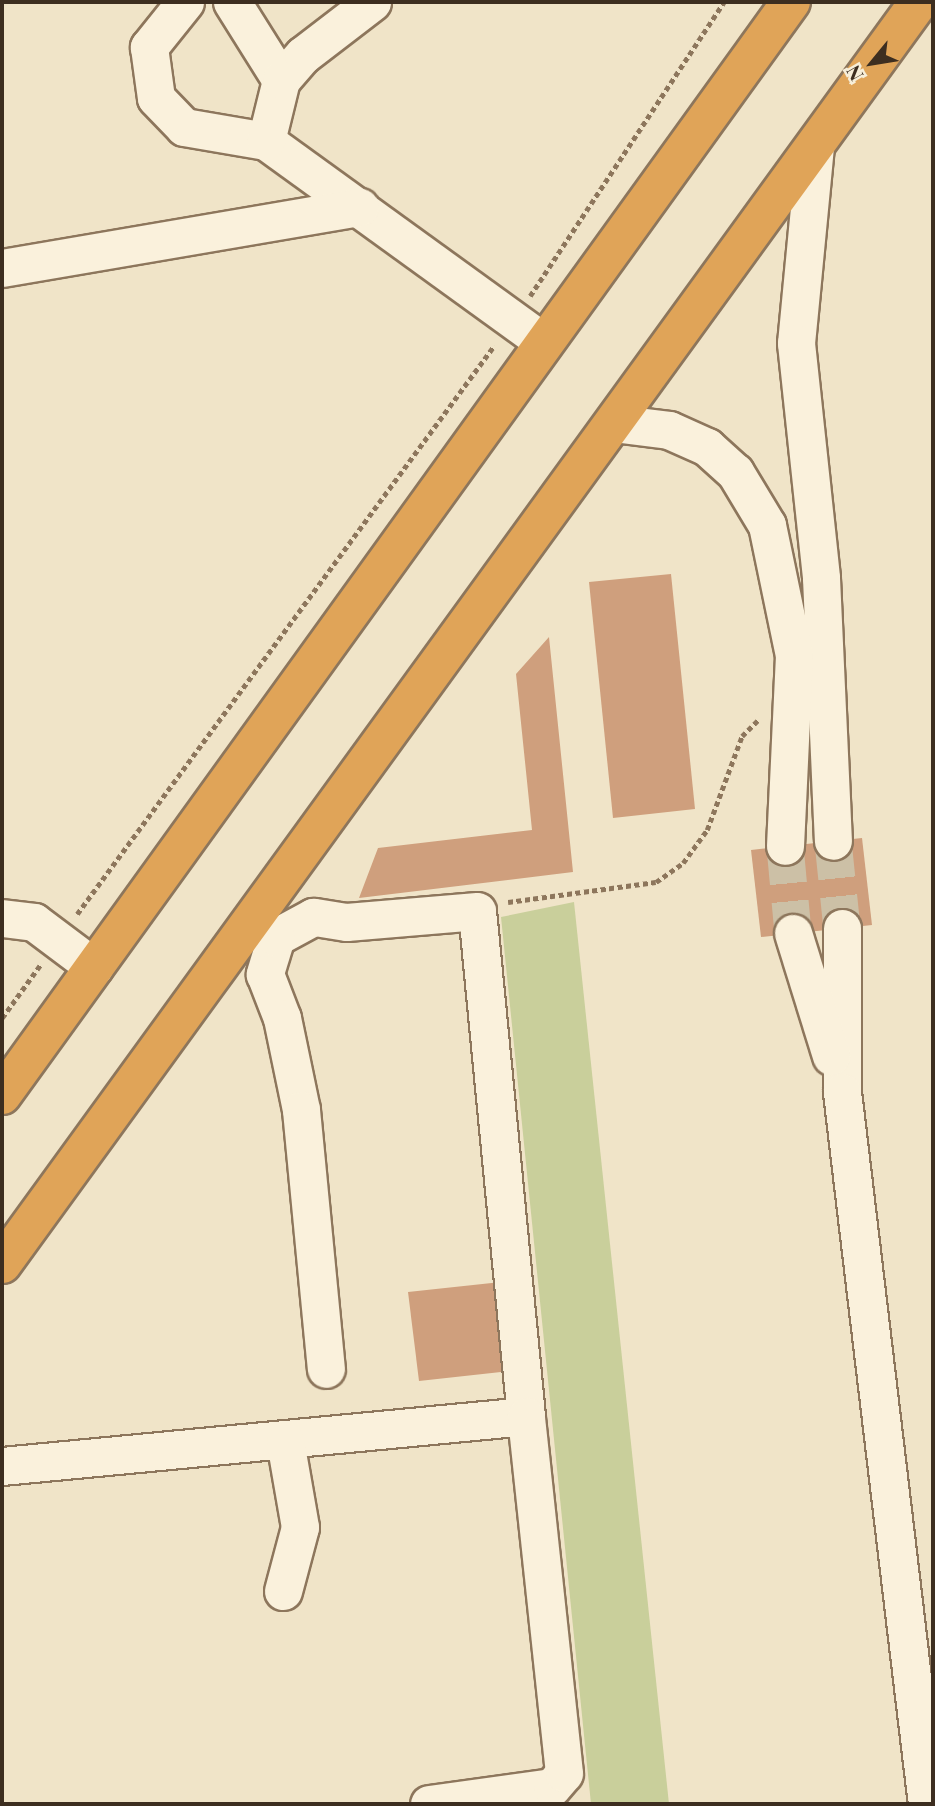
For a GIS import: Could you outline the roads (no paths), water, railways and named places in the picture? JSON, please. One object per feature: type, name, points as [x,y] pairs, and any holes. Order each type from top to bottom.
[{"type":"highway","points":[[2,1095],[790,2]]},
{"type":"highway","points":[[2,1264],[264,929],[613,423],[919,2]]},
{"type":"street","points":[[185,2],[149,47],[156,98],[184,127],[266,141],[544,342]]},
{"type":"street","points":[[232,2],[281,80]]},
{"type":"street","points":[[266,141],[281,80],[303,55],[372,2]]},
{"type":"street","points":[[815,146],[796,343],[821,578],[833,841]]},
{"type":"street","points":[[2,268],[360,207]]},
{"type":"street","points":[[613,423],[670,430],[707,447],[735,472],[767,525],[794,655],[785,846]]},
{"type":"street","points":[[326,1369],[301,1110],[282,1018],[265,974],[264,929],[313,917],[346,922],[477,911],[564,1773],[552,1787],[429,1804]]},
{"type":"street","points":[[2,918],[34,922],[94,967]]},
{"type":"street","points":[[842,928],[842,1092],[927,1804]]},
{"type":"street","points":[[793,933],[842,1092]]},
{"type":"street","points":[[2,1466],[285,1441],[485,1416],[526,1416]]},
{"type":"street","points":[[283,1591],[300,1527],[285,1441]]},
{"type":"tunnel","points":[[833,841],[842,928]]},
{"type":"tunnel","points":[[785,846],[793,933]]}]
